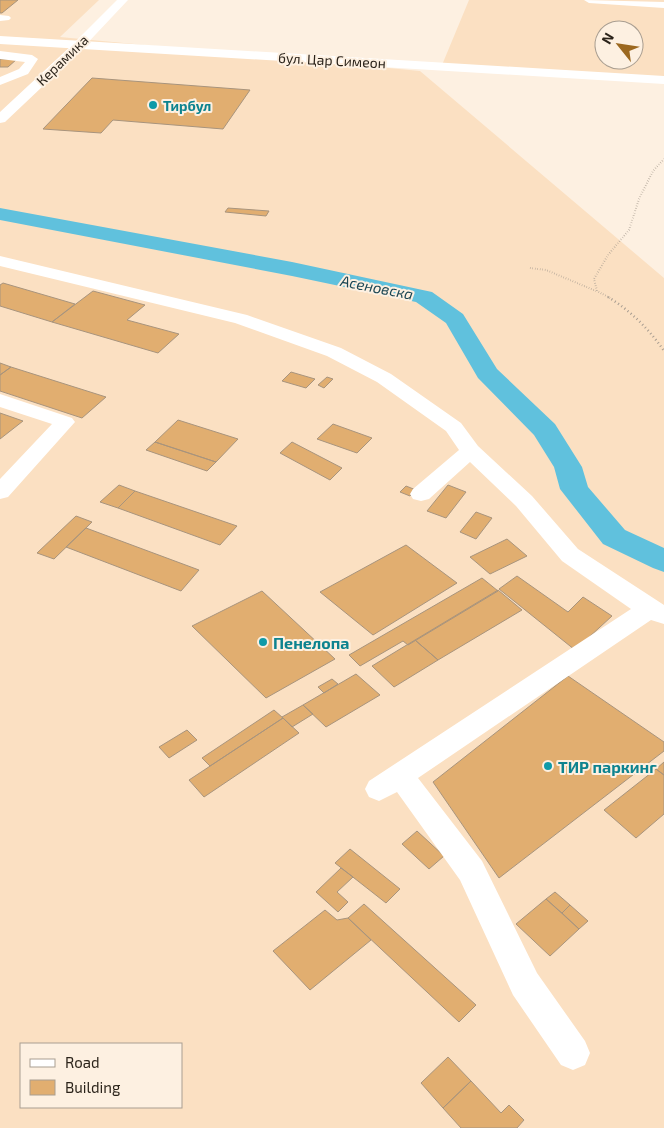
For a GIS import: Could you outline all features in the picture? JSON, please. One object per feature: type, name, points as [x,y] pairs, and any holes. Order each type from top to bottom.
[{"type":"main road","name":"бул. Цар Симеон","points":[[0,40],[664,80]]},
{"type":"street","name":"Керамика","points":[[2,116],[79,45],[123,0]]},
{"type":"street","points":[[589,0],[664,5]]},
{"type":"street","points":[[0,55],[32,60],[31,65],[25,71],[0,81]]},
{"type":"street","points":[[8,94],[30,91]]},
{"type":"street","points":[[0,261],[241,319],[334,352],[384,378],[454,427],[470,451],[524,501],[570,555],[656,612],[390,782],[471,871],[525,984],[573,1053]]},
{"type":"street","points":[[0,400],[65,422],[0,492]]},
{"type":"street","points":[[422,494],[470,451]]},
{"type":"path","points":[[597,291],[594,278],[608,255],[629,230],[639,199],[653,171],[664,159]]},
{"type":"path","points":[[530,268],[546,270],[597,291],[618,304],[649,329],[664,351]]},
{"type":"shaded area","points":[[0,0],[99,0],[60,37],[420,71],[664,278],[664,1128],[0,1128]]},
{"type":"shaded area","points":[[469,0],[664,0],[664,77],[442,65]]},
{"type":"building","points":[[0,0],[18,0],[0,13]]},
{"type":"building","points":[[0,59],[17,59],[8,67],[0,67]]},
{"type":"building","name":"Тирбул","points":[[92,78],[250,90],[223,129],[113,120],[101,133],[43,129]]},
{"type":"building","points":[[228,208],[269,211],[266,216],[225,212]]},
{"type":"building","points":[[3,283],[75,304],[52,322],[0,306],[0,285]]},
{"type":"building","points":[[93,291],[145,305],[127,320],[179,334],[158,353],[52,322]]},
{"type":"building","points":[[0,363],[11,367],[0,375]]},
{"type":"building","points":[[11,367],[106,397],[82,418],[0,391],[0,375]]},
{"type":"building","points":[[291,372],[315,379],[306,388],[282,381]]},
{"type":"building","points":[[327,377],[333,379],[324,388],[318,385]]},
{"type":"building","points":[[0,413],[23,421],[0,439]]},
{"type":"building","points":[[178,420],[238,439],[216,462],[155,442]]},
{"type":"building","points":[[333,424],[372,438],[357,453],[317,439]]},
{"type":"building","points":[[155,442],[216,462],[207,471],[146,450]]},
{"type":"building","points":[[292,442],[342,468],[330,480],[280,453]]},
{"type":"building","points":[[119,485],[135,491],[118,508],[100,502]]},
{"type":"building","points":[[448,485],[466,492],[446,518],[427,511]]},
{"type":"building","points":[[406,486],[416,490],[410,496],[400,492]]},
{"type":"building","points":[[135,491],[237,526],[220,545],[118,508]]},
{"type":"building","points":[[476,512],[492,518],[476,539],[460,532]]},
{"type":"building","points":[[76,516],[92,522],[54,559],[37,553]]},
{"type":"building","points":[[86,528],[199,570],[181,591],[66,547]]},
{"type":"building","points":[[507,539],[527,556],[490,574],[470,557]]},
{"type":"building","name":"Пенелопа","points":[[406,545],[457,583],[373,635],[320,592]]},
{"type":"building","points":[[517,576],[568,612],[583,597],[612,616],[575,650],[499,589]]},
{"type":"building","points":[[482,578],[498,591],[408,645],[403,641],[360,666],[349,655]]},
{"type":"building","points":[[498,590],[522,610],[438,660],[415,640]]},
{"type":"building","name":"Пенелопа","points":[[262,591],[335,659],[266,698],[192,626]]},
{"type":"building","points":[[415,640],[438,660],[394,687],[372,666]]},
{"type":"building","points":[[356,674],[380,695],[326,727],[303,705]]},
{"type":"building","name":"ТИР паркинг","points":[[568,676],[664,742],[664,751],[499,878],[433,782]]},
{"type":"building","points":[[332,679],[338,684],[324,693],[318,687]]},
{"type":"building","points":[[303,705],[313,714],[292,727],[282,717]]},
{"type":"building","points":[[274,710],[283,718],[210,766],[202,758]]},
{"type":"building","points":[[283,718],[299,733],[204,797],[189,780]]},
{"type":"building","points":[[187,730],[197,740],[169,758],[159,747]]},
{"type":"building","points":[[664,762],[664,775],[656,769]]},
{"type":"building","points":[[656,769],[664,775],[664,814],[636,838],[604,810]]},
{"type":"building","points":[[417,831],[444,856],[429,869],[402,844]]},
{"type":"building","points":[[350,849],[400,889],[386,903],[335,863]]},
{"type":"building","points":[[341,868],[353,877],[337,892],[348,902],[338,912],[316,892]]},
{"type":"building","points":[[555,892],[570,905],[562,913],[546,899]]},
{"type":"building","points":[[546,899],[579,929],[550,956],[516,924]]},
{"type":"building","points":[[364,904],[476,1005],[459,1022],[348,918]]},
{"type":"building","points":[[570,905],[588,921],[579,929],[562,913]]},
{"type":"building","points":[[325,910],[337,920],[348,918],[371,940],[310,990],[273,951]]},
{"type":"building","points":[[448,1057],[471,1081],[443,1108],[421,1083]]},
{"type":"building","points":[[471,1081],[501,1113],[509,1105],[524,1120],[517,1128],[461,1128],[443,1108]]},
{"type":"waterway","name":"Асеновска","points":[[0,214],[292,269],[424,297],[455,319],[487,373],[545,430],[568,467],[574,489],[614,537],[664,561]]},
{"type":"place","name":"Тирбул","points":[[153,105]]},
{"type":"place","name":"Пенелопа","points":[[263,642]]},
{"type":"place","name":"ТИР паркинг","points":[[548,766]]}]
